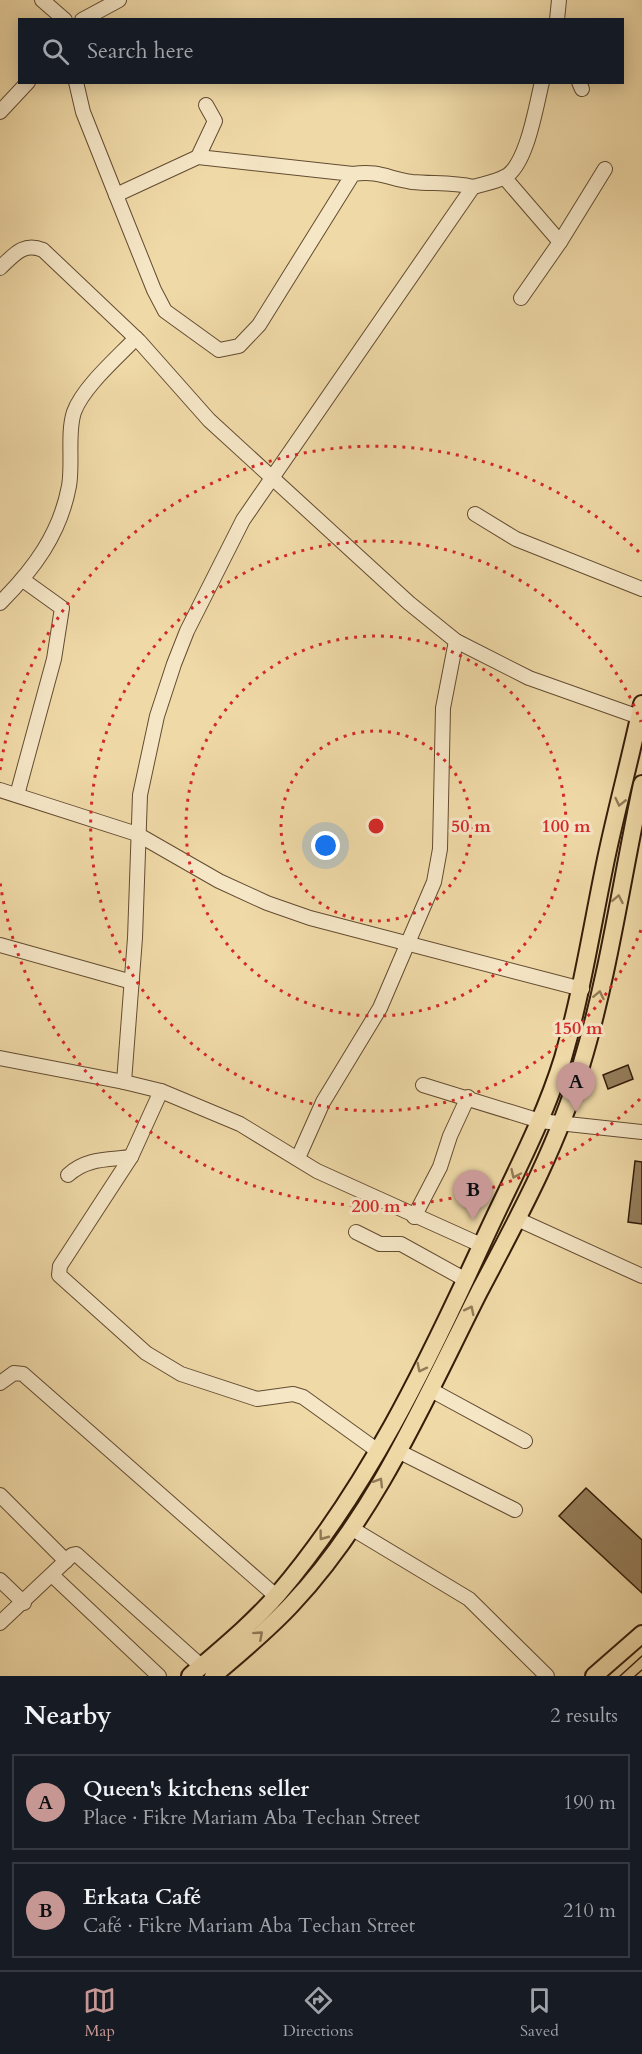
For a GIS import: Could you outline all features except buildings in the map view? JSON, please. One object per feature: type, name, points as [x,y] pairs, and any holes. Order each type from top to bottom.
[{"type":"main road","points":[[207,1674],[276,1596],[328,1528],[378,1451],[466,1280],[540,1121],[562,1060],[582,989],[606,859],[641,710]]},
{"type":"main road","points":[[207,1674],[292,1604],[351,1528],[398,1451],[517,1219],[560,1125],[581,1068],[591,1031],[642,784]]},
{"type":"main road","points":[[409,1393],[428,1395]]},
{"type":"main road","points":[[594,1676],[642,1634]]},
{"type":"street","points":[[42,0],[63,18]]},
{"type":"street","points":[[86,18],[119,0]]},
{"type":"street","points":[[557,18],[559,0]]},
{"type":"street","points":[[0,111],[26,84]]},
{"type":"street","points":[[76,84],[83,112],[154,290],[165,311],[219,350],[239,346],[259,325],[353,174]]},
{"type":"street","points":[[116,195],[198,157],[353,174],[370,171],[409,181],[453,182],[473,187],[504,177],[513,171],[522,156],[541,84]]},
{"type":"street","points":[[198,157],[215,121],[206,105]]},
{"type":"street","points":[[520,298],[560,242],[605,169]]},
{"type":"street","points":[[504,177],[560,242]]},
{"type":"street","points":[[124,1082],[132,982],[140,795],[157,716],[174,664],[187,631],[243,520],[473,187]]},
{"type":"street","points":[[0,268],[23,248],[32,246],[43,250],[136,338],[209,420],[409,603],[456,641],[529,678],[641,710]]},
{"type":"street","points":[[0,603],[23,580],[46,550],[58,522],[69,486],[75,410],[91,388],[136,338]]},
{"type":"street","points":[[475,514],[516,539],[642,589]]},
{"type":"street","points":[[16,795],[54,659],[62,608],[23,580]]},
{"type":"street","points":[[298,1158],[323,1102],[380,1008],[410,943],[434,882],[440,849],[443,708],[456,641]]},
{"type":"street","points":[[0,789],[137,834],[219,881],[267,903],[310,918],[582,989]]},
{"type":"street","points":[[0,945],[132,982]]},
{"type":"street","points":[[1,1061],[124,1082],[161,1091],[240,1124],[317,1171],[481,1245]]},
{"type":"street","points":[[423,1084],[540,1121],[560,1125],[642,1132]]},
{"type":"street","points":[[161,1091],[131,1157],[60,1266],[59,1275],[146,1353],[172,1369],[257,1399],[293,1394],[303,1397],[378,1451]]},
{"type":"street","points":[[414,1216],[440,1167],[450,1136],[468,1097]]},
{"type":"street","points":[[68,1176],[79,1165],[88,1162],[131,1157]]},
{"type":"street","points":[[517,1219],[642,1276]]},
{"type":"street","points":[[356,1232],[380,1244],[401,1244],[466,1280]]},
{"type":"street","points":[[0,1383],[14,1373],[23,1374],[276,1596]]},
{"type":"street","points":[[428,1395],[525,1441]]},
{"type":"street","points":[[398,1451],[515,1510]]},
{"type":"street","points":[[0,1495],[66,1561]]},
{"type":"street","points":[[351,1528],[388,1553],[407,1559],[469,1599],[547,1676]]},
{"type":"street","points":[[0,1623],[53,1576],[72,1555],[80,1557],[207,1674]]},
{"type":"street","points":[[53,1576],[159,1676]]},
{"type":"street","points":[[0,1580],[24,1603]]},
{"type":"tram line","points":[[620,1676],[642,1656]]},
{"type":"tram line","points":[[635,1676],[642,1670]]},
{"type":"place","name":"Queen's kitchens seller","points":[[576,1112]]},
{"type":"place","name":"Erkata Café","points":[[473,1220]]}]
